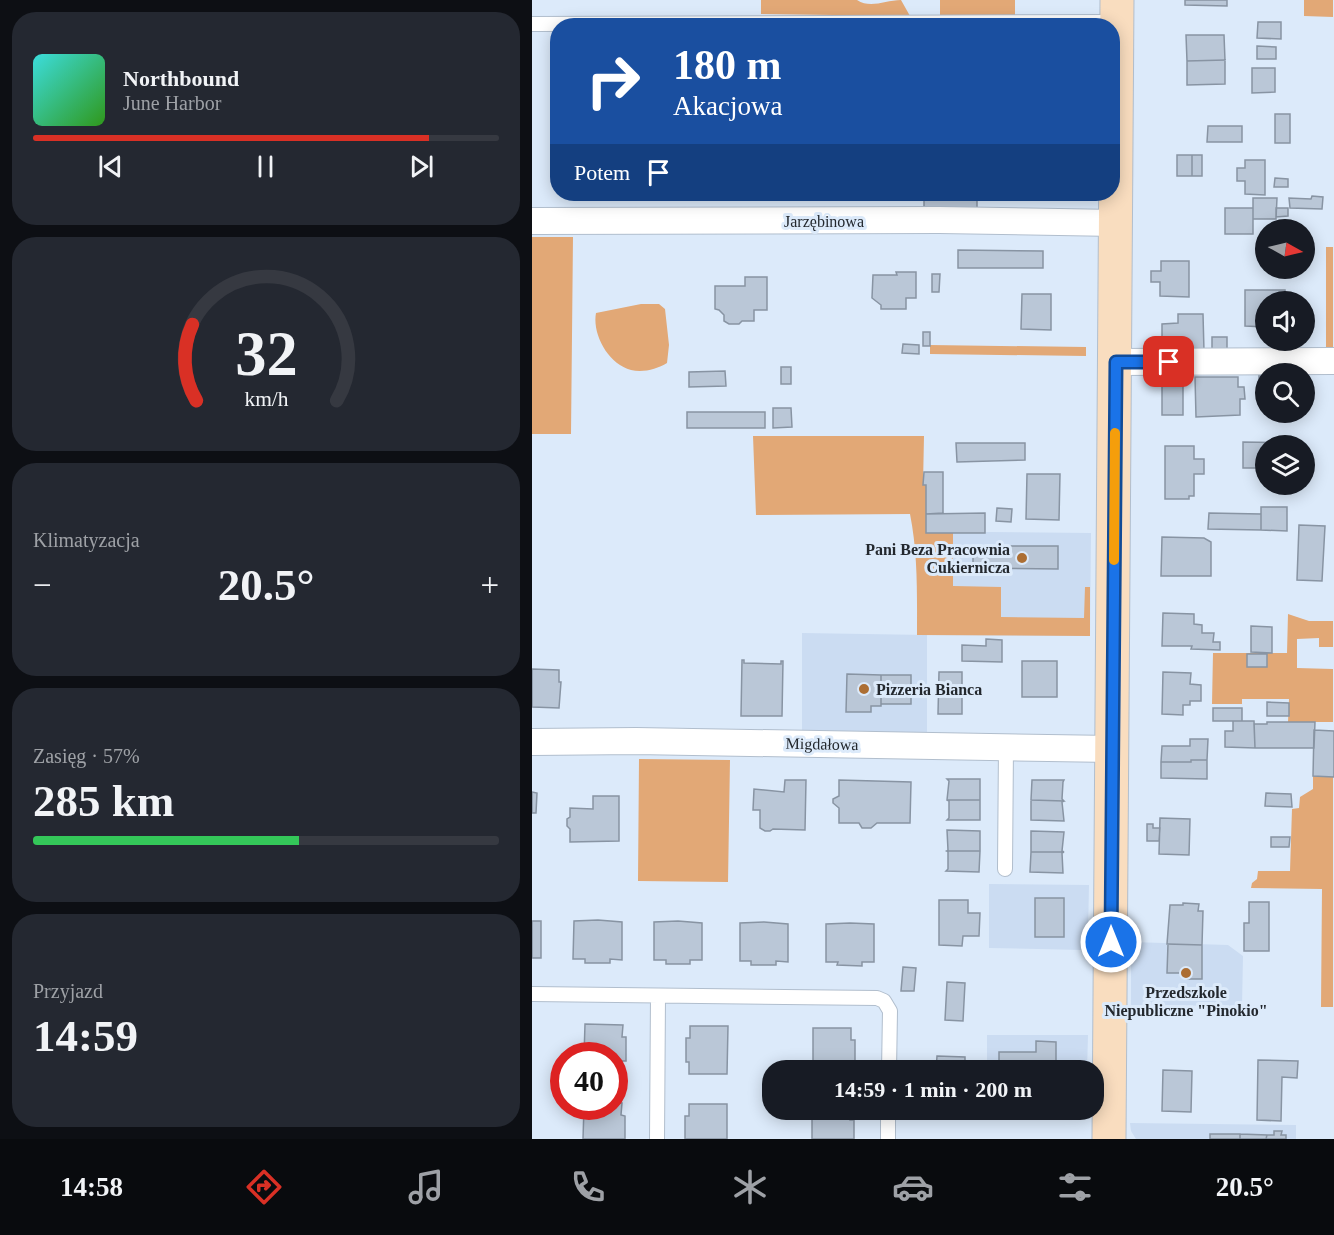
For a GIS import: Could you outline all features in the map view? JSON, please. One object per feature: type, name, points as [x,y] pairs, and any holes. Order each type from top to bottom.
[{"type":"street","points":[[1109,1139],[1116,201]]},
{"type":"street","name":"Jarzębinowa","points":[[532,221],[939,220],[1116,223]]},
{"type":"street","points":[[1116,362],[1333,361]]},
{"type":"street","name":"Migdałowa","points":[[532,742],[636,741],[1112,748]]},
{"type":"lane","points":[[802,18],[1117,11]]},
{"type":"lane","points":[[532,24],[550,24]]},
{"type":"lane","points":[[1004,869],[1006,746]]},
{"type":"lane","points":[[532,994],[877,998],[884,1001],[890,1011],[889,1060]]},
{"type":"lane","points":[[657,1139],[658,996]]},
{"type":"lane","points":[[888,1120],[888,1139]]},
{"type":"shaded area","points":[[761,0],[857,0],[873,4],[901,0],[910,16],[761,14]]},
{"type":"shaded area","points":[[940,0],[1015,0],[1015,15],[940,15]]},
{"type":"shaded area","points":[[1304,0],[1333,0],[1333,17],[1304,16]]},
{"type":"shaded area","points":[[532,237],[573,237],[571,434],[532,434]]},
{"type":"shaded area","points":[[1326,247],[1333,247],[1333,347],[1326,347]]},
{"type":"shaded area","points":[[641,304],[659,304],[665,309],[669,345],[667,363],[650,370],[636,371],[623,367],[609,355],[599,339],[595,321],[596,313]]},
{"type":"shaded area","points":[[930,345],[1086,347],[1086,356],[930,354]]},
{"type":"shaded area","points":[[753,436],[924,436],[923,485],[926,485],[926,533],[953,533],[953,586],[1001,587],[1001,617],[1084,618],[1085,587],[1090,587],[1090,636],[917,635],[916,559],[910,514],[756,515]]},
{"type":"shaded area","points":[[926,533],[1091,533],[1090,636],[927,635]]},
{"type":"shaded area","points":[[1288,614],[1309,621],[1333,621],[1333,647],[1319,647],[1319,638],[1297,639],[1297,668],[1333,669],[1333,722],[1288,722],[1289,699],[1242,699],[1242,704],[1212,704],[1213,653],[1287,653]]},
{"type":"shaded area","points":[[802,633],[927,635],[927,734],[802,732]]},
{"type":"shaded area","points":[[639,759],[730,760],[728,882],[638,881]]},
{"type":"shaded area","points":[[1313,776],[1333,777],[1333,1007],[1321,1007],[1322,889],[1251,888],[1252,883],[1257,879],[1258,871],[1290,871],[1292,809],[1299,808],[1300,797],[1313,789]]},
{"type":"shaded area","points":[[989,884],[1089,885],[1088,933],[1082,933],[1082,950],[989,948]]},
{"type":"shaded area","name":"Przedszkole Niepubliczne \"Pinokio\"","points":[[1131,942],[1228,945],[1243,956],[1242,1006],[1131,1005]]},
{"type":"shaded area","points":[[987,1035],[1088,1035],[1087,1060],[987,1060]]},
{"type":"shaded area","points":[[1130,1123],[1296,1125],[1296,1139],[1136,1139],[1131,1131]]},
{"type":"building","points":[[1185,0],[1227,0],[1227,6],[1185,5]]},
{"type":"building","points":[[1258,22],[1281,22],[1281,39],[1257,38]]},
{"type":"building","points":[[1186,35],[1224,35],[1225,60],[1187,61]]},
{"type":"building","points":[[1257,46],[1276,47],[1276,59],[1257,59]]},
{"type":"building","points":[[1225,60],[1225,84],[1187,85],[1187,61]]},
{"type":"building","points":[[1252,68],[1275,68],[1275,92],[1252,93]]},
{"type":"building","points":[[1275,114],[1290,114],[1290,143],[1275,143]]},
{"type":"building","points":[[1208,126],[1242,126],[1242,142],[1207,142]]},
{"type":"building","points":[[1177,155],[1192,155],[1192,176],[1177,176]]},
{"type":"building","points":[[1192,155],[1202,155],[1202,176],[1192,176]]},
{"type":"building","points":[[1245,160],[1265,160],[1265,195],[1245,194],[1245,181],[1237,181],[1237,168],[1245,168]]},
{"type":"building","points":[[1275,178],[1288,179],[1288,187],[1274,187]]},
{"type":"building","points":[[1312,196],[1323,197],[1322,209],[1290,208],[1289,198],[1311,199]]},
{"type":"building","points":[[1253,198],[1277,198],[1276,219],[1253,219]]},
{"type":"building","points":[[924,201],[977,201],[977,211],[924,211]]},
{"type":"building","points":[[1225,208],[1253,208],[1253,234],[1225,234]]},
{"type":"building","points":[[1276,208],[1288,208],[1288,216],[1276,217]]},
{"type":"building","points":[[958,250],[1043,251],[1043,268],[958,268]]},
{"type":"building","points":[[1161,261],[1189,261],[1189,297],[1160,296],[1160,282],[1151,282],[1151,271],[1161,271]]},
{"type":"building","points":[[896,272],[916,272],[916,298],[906,298],[906,309],[881,309],[881,305],[872,298],[873,275],[897,275]]},
{"type":"building","points":[[932,274],[940,274],[939,292],[932,292]]},
{"type":"building","points":[[745,277],[767,277],[767,310],[754,310],[754,321],[729,324],[724,321],[724,315],[715,309],[715,286],[745,286]]},
{"type":"building","points":[[1245,290],[1285,290],[1255,291],[1255,326],[1245,326]]},
{"type":"building","points":[[1022,294],[1051,294],[1051,330],[1021,329]]},
{"type":"building","points":[[1178,314],[1203,314],[1204,351],[1162,352],[1162,324],[1178,323]]},
{"type":"building","points":[[923,332],[930,332],[930,346],[923,346]]},
{"type":"building","points":[[1212,337],[1227,337],[1227,353],[1212,353]]},
{"type":"building","points":[[903,344],[919,345],[919,354],[902,353]]},
{"type":"building","points":[[781,367],[791,367],[791,384],[781,384]]},
{"type":"building","points":[[725,371],[726,386],[689,387],[689,372]]},
{"type":"building","points":[[1195,377],[1238,377],[1238,387],[1244,387],[1245,399],[1240,399],[1240,415],[1196,417]]},
{"type":"building","points":[[1162,382],[1183,382],[1183,415],[1162,415]]},
{"type":"building","points":[[773,408],[791,408],[792,427],[773,428]]},
{"type":"building","points":[[687,412],[765,412],[765,428],[687,428]]},
{"type":"building","points":[[1243,442],[1255,442],[1255,468],[1243,468]]},
{"type":"building","points":[[956,443],[1025,443],[1025,460],[957,462]]},
{"type":"building","points":[[1165,446],[1194,446],[1194,459],[1204,459],[1204,474],[1194,474],[1194,496],[1189,496],[1189,499],[1165,499]]},
{"type":"building","points":[[924,472],[943,472],[943,513],[926,514]]},
{"type":"building","points":[[1027,474],[1060,474],[1059,520],[1026,519]]},
{"type":"building","points":[[1261,507],[1287,507],[1287,531],[1261,530]]},
{"type":"building","points":[[997,508],[1012,509],[1011,522],[996,521]]},
{"type":"building","points":[[985,513],[985,533],[926,533],[926,514]]},
{"type":"building","points":[[1209,513],[1261,514],[1261,530],[1208,529]]},
{"type":"building","points":[[1299,525],[1325,526],[1322,581],[1297,580]]},
{"type":"building","points":[[1162,537],[1204,538],[1211,542],[1211,576],[1161,576]]},
{"type":"building","points":[[973,546],[1058,546],[1058,569],[973,568]]},
{"type":"building","points":[[1163,613],[1194,614],[1194,624],[1202,625],[1202,633],[1214,633],[1213,642],[1220,642],[1220,650],[1191,649],[1192,646],[1162,646]]},
{"type":"building","points":[[1251,626],[1272,627],[1272,653],[1251,652]]},
{"type":"building","points":[[986,639],[1002,640],[1002,662],[962,661],[962,645],[986,646]]},
{"type":"building","points":[[1247,654],[1267,654],[1267,667],[1247,667]]},
{"type":"building","points":[[742,660],[744,663],[781,664],[783,661],[782,716],[741,716]]},
{"type":"building","points":[[1022,661],[1057,661],[1057,697],[1022,697]]},
{"type":"building","points":[[532,669],[559,670],[559,682],[561,682],[559,708],[532,707]]},
{"type":"building","points":[[939,672],[962,672],[962,714],[938,714]]},
{"type":"building","points":[[1163,672],[1191,673],[1190,684],[1201,685],[1201,701],[1190,701],[1190,705],[1183,705],[1183,715],[1162,714]]},
{"type":"building","name":"Pizzeria Bianca","points":[[847,674],[881,675],[881,706],[871,706],[871,712],[846,712]]},
{"type":"building","points":[[881,675],[911,675],[911,704],[881,704]]},
{"type":"building","points":[[1267,702],[1289,703],[1289,716],[1267,716]]},
{"type":"building","points":[[1213,708],[1242,708],[1242,721],[1213,721]]},
{"type":"building","points":[[1233,721],[1254,721],[1255,748],[1225,747],[1225,731],[1233,731]]},
{"type":"building","points":[[1267,722],[1315,722],[1314,748],[1255,748],[1254,724],[1267,724]]},
{"type":"building","points":[[1314,730],[1334,731],[1334,777],[1313,776]]},
{"type":"building","points":[[1190,739],[1208,739],[1207,760],[1161,762],[1162,746],[1190,746]]},
{"type":"building","points":[[1191,760],[1207,760],[1207,779],[1161,778],[1161,762],[1191,762]]},
{"type":"building","points":[[947,779],[980,779],[980,800],[947,800],[949,781]]},
{"type":"building","points":[[785,780],[806,780],[805,830],[765,831],[760,828],[760,810],[753,810],[754,789],[784,792]]},
{"type":"building","points":[[839,780],[911,782],[910,823],[877,823],[871,828],[862,828],[859,823],[839,823],[839,808],[833,803],[833,799],[839,796]]},
{"type":"building","points":[[1032,780],[1064,780],[1062,799],[1064,801],[1031,800]]},
{"type":"building","points":[[532,792],[537,793],[536,813],[532,813]]},
{"type":"building","points":[[1266,793],[1291,794],[1292,807],[1265,806]]},
{"type":"building","points":[[593,796],[619,796],[619,841],[570,842],[567,819],[570,817],[570,808],[593,809]]},
{"type":"building","points":[[947,800],[980,800],[980,820],[947,820],[949,801]]},
{"type":"building","points":[[1031,800],[1064,801],[1062,802],[1064,821],[1031,820]]},
{"type":"building","points":[[1160,818],[1190,819],[1189,855],[1159,854]]},
{"type":"building","points":[[1147,824],[1153,824],[1153,828],[1160,828],[1159,841],[1147,841]]},
{"type":"building","points":[[947,830],[980,831],[980,851],[947,851]]},
{"type":"building","points":[[1031,831],[1064,832],[1062,851],[1064,852],[1031,852]]},
{"type":"building","points":[[1271,837],[1290,837],[1289,847],[1271,847]]},
{"type":"building","points":[[947,851],[980,851],[979,872],[946,871],[948,869]]},
{"type":"building","points":[[1031,852],[1064,852],[1062,853],[1063,873],[1030,872]]},
{"type":"building","points":[[1035,898],[1064,898],[1064,937],[1035,937]]},
{"type":"building","points":[[939,900],[968,900],[968,913],[980,913],[979,936],[963,936],[962,946],[939,945]]},
{"type":"building","points":[[1249,902],[1269,902],[1269,951],[1244,951],[1244,923],[1249,923]]},
{"type":"building","points":[[1183,903],[1199,904],[1198,911],[1203,911],[1202,945],[1167,944],[1170,905],[1183,905]]},
{"type":"building","points":[[532,921],[541,921],[541,958],[532,958]]},
{"type":"building","points":[[574,921],[622,922],[622,960],[610,959],[610,963],[585,963],[585,959],[573,959]]},
{"type":"building","points":[[654,922],[702,923],[702,960],[690,960],[690,964],[666,964],[666,960],[654,960]]},
{"type":"building","points":[[740,923],[788,924],[788,962],[776,961],[776,965],[751,965],[751,961],[740,961]]},
{"type":"building","points":[[826,924],[874,924],[874,962],[862,962],[862,966],[826,962]]},
{"type":"building","points":[[1168,944],[1202,945],[1202,979],[1186,979],[1186,973],[1167,973]]},
{"type":"building","points":[[903,967],[916,968],[914,991],[901,991]]},
{"type":"building","points":[[947,982],[965,983],[963,1021],[945,1020]]},
{"type":"building","points":[[585,1024],[623,1025],[622,1037],[626,1037],[626,1042],[584,1042]]},
{"type":"building","points":[[690,1026],[728,1026],[727,1074],[689,1074],[689,1062],[686,1062],[686,1038],[690,1038]]},
{"type":"building","points":[[813,1028],[851,1028],[851,1040],[855,1040],[855,1060],[813,1060]]},
{"type":"building","points":[[1036,1041],[1056,1042],[1056,1060],[999,1060],[999,1052],[1036,1052]]},
{"type":"building","points":[[937,1056],[965,1057],[965,1060],[937,1060]]},
{"type":"building","points":[[1258,1060],[1298,1061],[1297,1078],[1282,1077],[1281,1121],[1257,1120]]},
{"type":"building","points":[[1163,1070],[1192,1071],[1191,1112],[1162,1111]]},
{"type":"building","points":[[689,1104],[727,1104],[727,1139],[685,1139],[685,1116],[689,1116]]},
{"type":"building","points":[[584,1120],[625,1120],[625,1139],[583,1139]]},
{"type":"building","points":[[812,1120],[854,1120],[854,1139],[812,1139]]},
{"type":"building","points":[[1274,1131],[1282,1131],[1281,1135],[1286,1135],[1286,1139],[1266,1139],[1267,1135],[1274,1135]]},
{"type":"building","points":[[1210,1134],[1240,1134],[1240,1139],[1210,1139]]},
{"type":"building","points":[[1240,1134],[1267,1135],[1266,1139],[1240,1139]]},
{"type":"slow traffic","points":[[1114,560],[1115,433]]},
{"type":"place","name":"Pani Beza Pracownia Cukiernicza","points":[[1022,558]]},
{"type":"place","name":"Pizzeria Bianca","points":[[864,689]]},
{"type":"place","name":"Przedszkole Niepubliczne \"Pinokio\"","points":[[1186,973]]},
{"type":"route","points":[[1111,942],[1116,362],[1169,362]]}]
